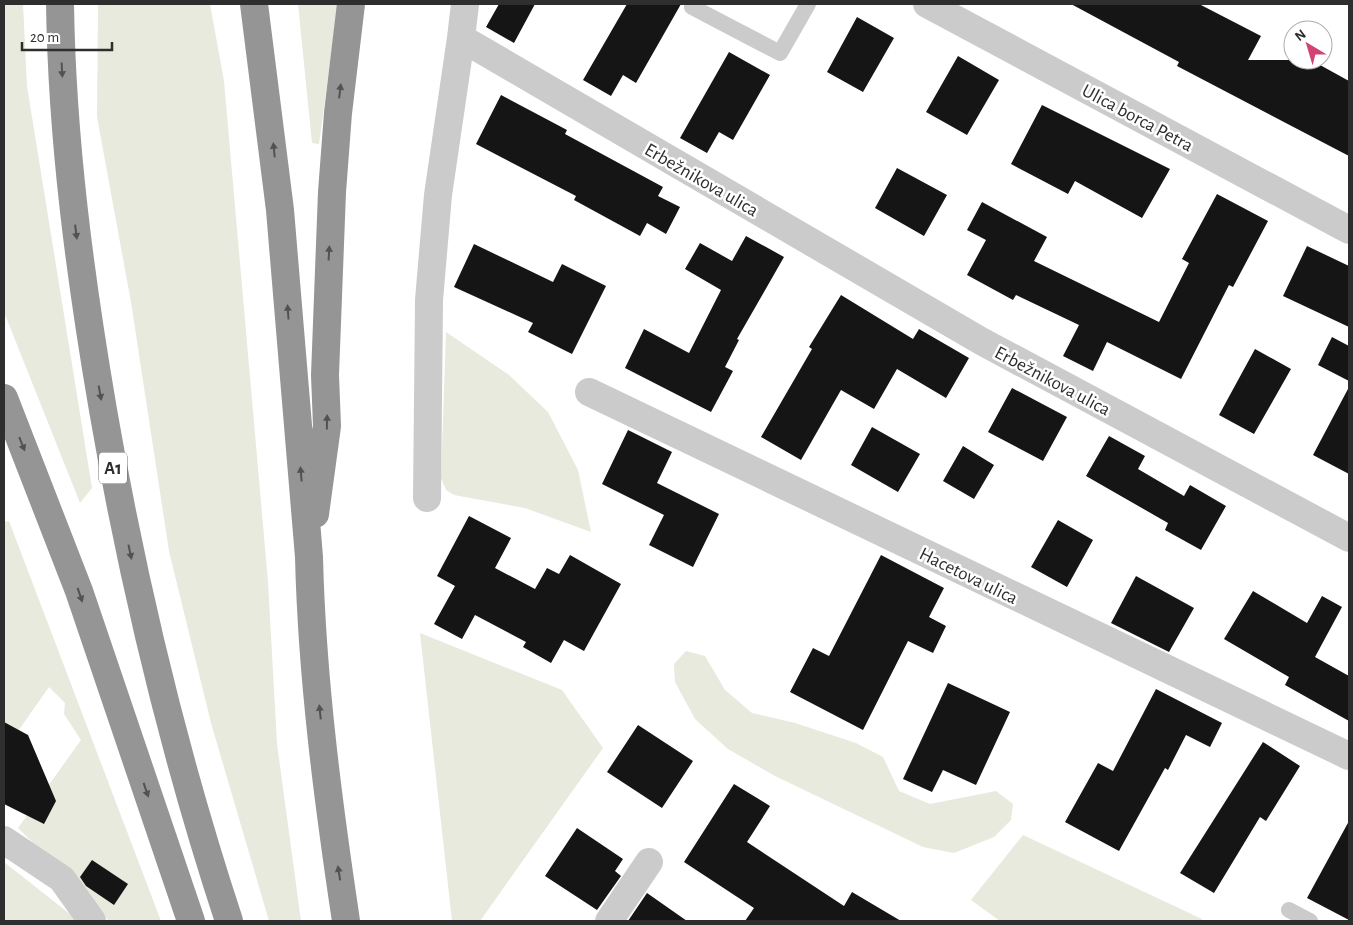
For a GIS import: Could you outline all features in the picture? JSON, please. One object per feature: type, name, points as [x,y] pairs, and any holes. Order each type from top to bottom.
[{"type":"highway","name":"A1","points":[[60,4],[65,114],[79,255],[93,353],[120,503],[159,680],[198,824],[229,921]]},
{"type":"highway","points":[[254,4],[280,210],[309,557],[310,607],[331,823],[346,921]]},
{"type":"highway","points":[[309,557],[327,426],[325,366],[332,192],[338,112],[351,4]]},
{"type":"highway","points":[[4,398],[79,591],[191,921]]},
{"type":"street","points":[[427,498],[429,300],[438,195],[466,4]]},
{"type":"street","name":"Ulica borca Petra","points":[[927,4],[1349,230]]},
{"type":"street","name":"Erbežnikova ulica","points":[[461,38],[980,341],[1349,538]]},
{"type":"street","name":"Hacetova ulica","points":[[589,392],[1176,675],[1349,756]]},
{"type":"street","points":[[4,840],[62,879],[92,921]]},
{"type":"street","points":[[609,921],[649,862]]},
{"type":"lane","points":[[692,7],[780,53],[808,4]]},
{"type":"lane","points":[[1289,910],[1310,921]]},
{"type":"shaded area","points":[[4,4],[23,4],[27,86],[92,488],[80,503],[4,312]]},
{"type":"shaded area","points":[[98,4],[210,4],[224,81],[268,582],[277,744],[301,921],[269,921],[211,723],[169,551],[131,302],[97,117]]},
{"type":"shaded area","points":[[298,4],[338,4],[319,144],[312,143]]},
{"type":"shaded area","points":[[446,332],[509,375],[548,412],[578,470],[591,532],[525,508],[454,495],[446,490],[441,478]]},
{"type":"shaded area","points":[[9,521],[161,921],[109,921],[92,901],[18,828],[81,740],[64,714],[65,703],[49,687],[4,751],[4,522]]},
{"type":"shaded area","points":[[420,633],[562,690],[603,748],[480,921],[452,921]]},
{"type":"shaded area","points":[[686,651],[705,656],[725,690],[752,713],[795,723],[856,743],[883,757],[899,791],[930,804],[996,791],[1013,804],[1011,820],[994,837],[954,853],[923,847],[775,776],[728,749],[695,719],[675,682],[674,664]]},
{"type":"shaded area","points":[[1023,835],[1202,919],[1201,921],[1000,921],[971,900]]},
{"type":"shaded area","points":[[4,862],[75,918],[78,921],[4,921]]},
{"type":"building","points":[[499,4],[535,4],[514,43],[486,27]]},
{"type":"building","points":[[627,4],[681,4],[636,83],[623,75],[611,96],[583,80]]},
{"type":"building","points":[[1071,4],[1199,4],[1261,36],[1248,60],[1283,60],[1283,70],[1329,70],[1349,81],[1349,156],[1177,66],[1179,62]]},
{"type":"building","points":[[857,17],[894,38],[863,92],[827,72]]},
{"type":"building","points":[[729,52],[770,75],[733,140],[719,132],[707,153],[680,138]]},
{"type":"building","points":[[958,56],[999,80],[967,135],[926,112]]},
{"type":"building","points":[[501,95],[567,130],[565,134],[663,187],[658,196],[680,207],[666,234],[647,223],[640,236],[574,200],[576,196],[476,144]]},
{"type":"building","points":[[1042,105],[1170,169],[1142,218],[1075,181],[1068,194],[1011,164]]},
{"type":"building","points":[[897,168],[947,195],[924,236],[875,208]]},
{"type":"building","points":[[1217,194],[1268,221],[1233,287],[1229,285],[1181,379],[1107,342],[1093,371],[1063,356],[1079,325],[1016,295],[1013,300],[967,275],[986,240],[967,230],[982,202],[1047,237],[1034,261],[1159,322],[1189,263],[1182,259]]},
{"type":"building","points":[[746,236],[784,257],[737,339],[739,340],[725,367],[733,371],[711,412],[625,368],[644,329],[689,353],[721,290],[685,269],[700,243],[732,261]]},
{"type":"building","points":[[474,244],[553,282],[562,264],[606,286],[572,354],[528,332],[533,323],[454,287]]},
{"type":"building","points":[[1307,246],[1349,266],[1349,327],[1283,296]]},
{"type":"building","points":[[841,295],[913,339],[919,329],[969,358],[946,398],[897,369],[874,409],[841,390],[801,460],[761,437],[812,349],[809,347]]},
{"type":"building","points":[[1332,337],[1349,346],[1349,381],[1318,365]]},
{"type":"building","points":[[1255,349],[1291,369],[1254,434],[1219,415]]},
{"type":"building","points":[[1349,387],[1349,474],[1313,455]]},
{"type":"building","points":[[1012,388],[1067,417],[1043,461],[988,432]]},
{"type":"building","points":[[872,427],[920,454],[898,492],[851,465]]},
{"type":"building","points":[[628,430],[672,452],[657,483],[719,514],[693,567],[649,545],[664,515],[602,484]]},
{"type":"building","points":[[1109,436],[1145,456],[1138,469],[1184,496],[1190,485],[1226,506],[1201,550],[1165,530],[1168,523],[1086,476]]},
{"type":"building","points":[[963,446],[994,465],[974,499],[943,481]]},
{"type":"building","points":[[469,516],[511,538],[495,568],[535,589],[547,568],[559,574],[570,555],[621,584],[584,651],[564,640],[551,663],[523,647],[526,642],[475,615],[462,639],[434,624],[455,586],[437,576]]},
{"type":"building","points":[[1058,520],[1093,540],[1067,587],[1031,567]]},
{"type":"building","points":[[881,555],[944,588],[929,617],[946,626],[933,653],[908,641],[863,730],[790,692],[813,648],[829,656]]},
{"type":"building","points":[[1136,576],[1194,608],[1169,652],[1111,623]]},
{"type":"building","points":[[1253,591],[1307,623],[1322,596],[1342,607],[1315,657],[1349,676],[1349,721],[1285,685],[1289,677],[1224,639]]},
{"type":"building","points":[[948,683],[1010,712],[976,785],[943,770],[932,792],[903,779]]},
{"type":"building","points":[[1156,689],[1222,723],[1210,747],[1186,735],[1168,770],[1165,768],[1119,851],[1065,822],[1098,763],[1113,771]]},
{"type":"building","points":[[4,722],[28,735],[56,801],[44,824],[4,804]]},
{"type":"building","points":[[638,725],[693,761],[662,808],[607,772]]},
{"type":"building","points":[[1263,742],[1300,766],[1266,821],[1260,817],[1214,893],[1180,873]]},
{"type":"building","points":[[734,784],[770,806],[747,842],[844,906],[852,892],[901,921],[745,921],[754,908],[684,862]]},
{"type":"building","points":[[1349,821],[1349,920],[1307,898]]},
{"type":"building","points":[[577,828],[623,859],[615,871],[621,876],[597,910],[545,876]]},
{"type":"building","points":[[92,860],[128,884],[114,905],[86,886],[80,877]]},
{"type":"building","points":[[647,893],[687,921],[628,921]]}]
